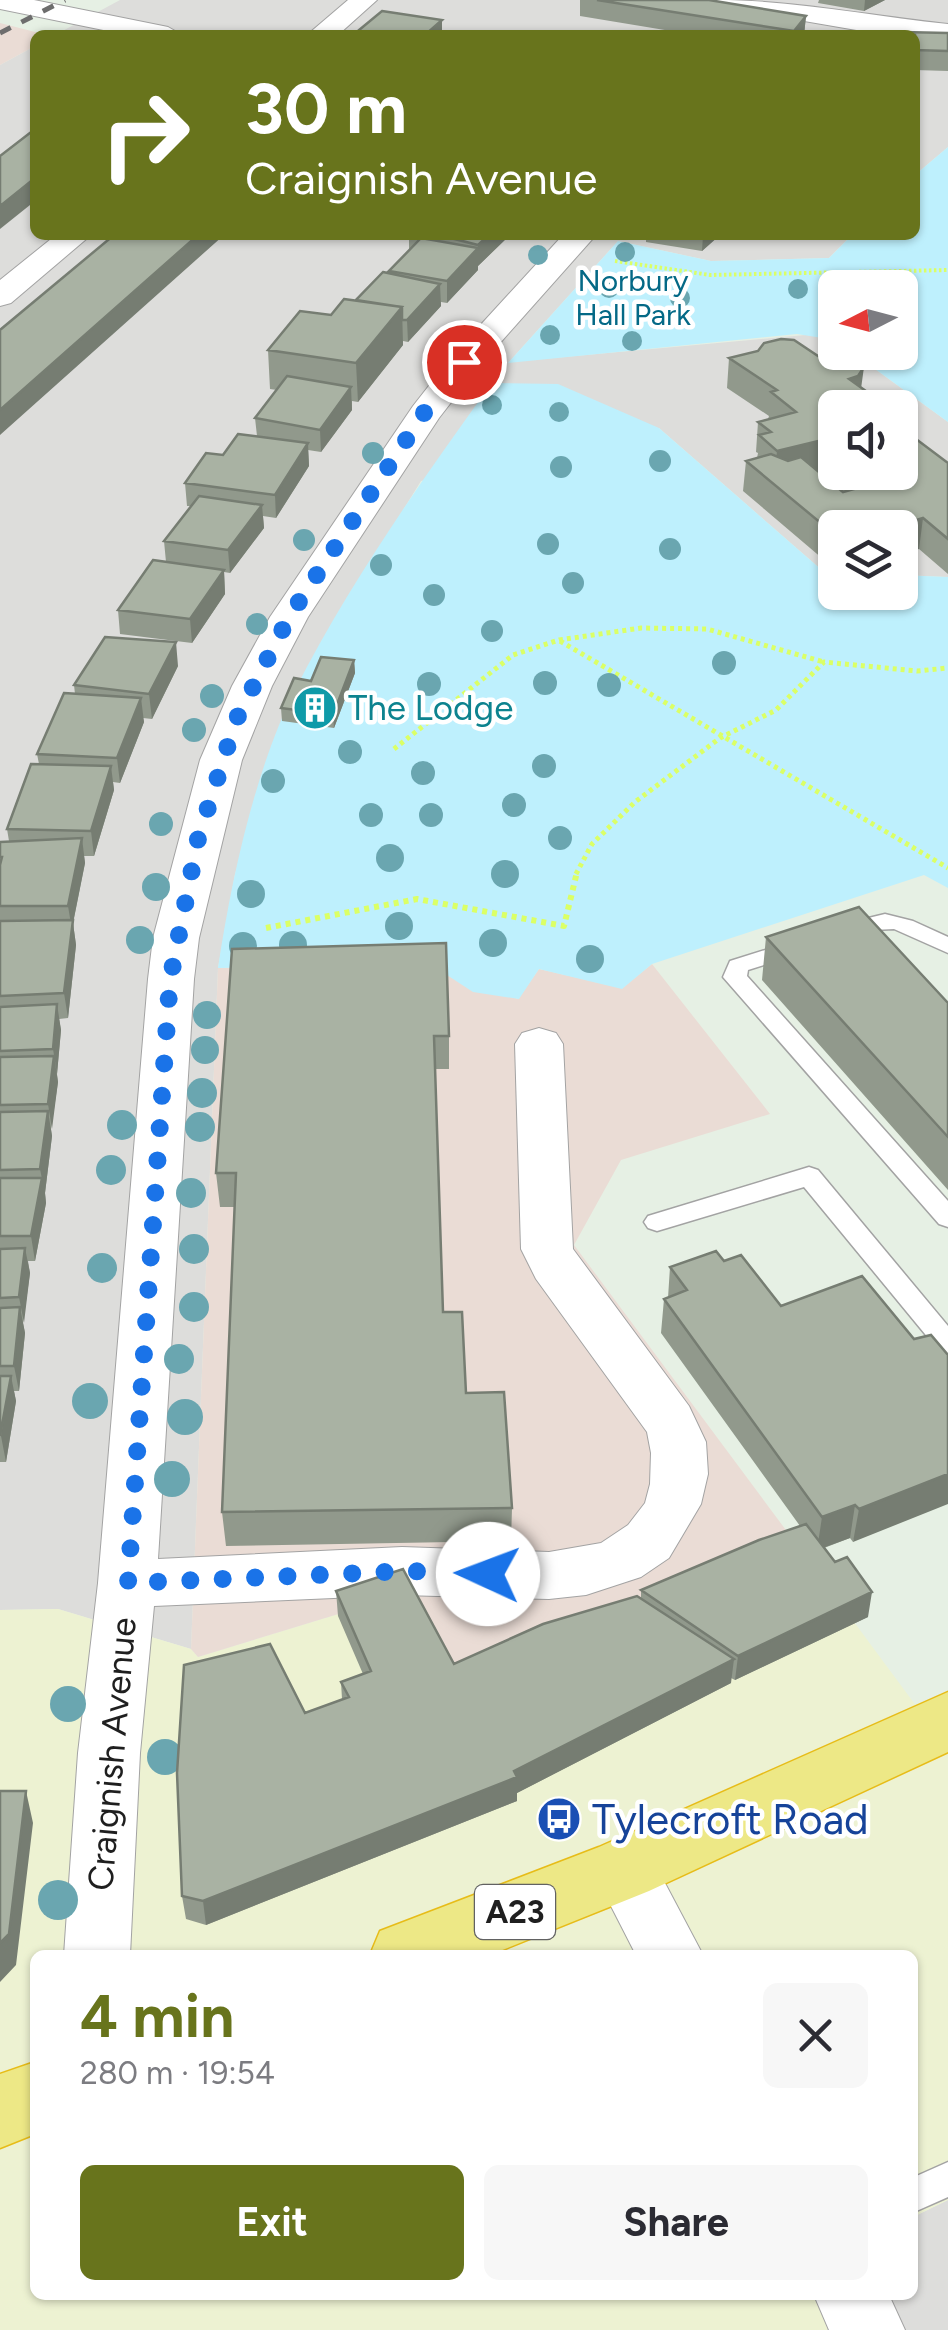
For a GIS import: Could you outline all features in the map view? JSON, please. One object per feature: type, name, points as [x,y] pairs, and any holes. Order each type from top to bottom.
[{"type":"highway","name":"A23","points":[[419,1950],[624,1869],[948,1720]]},
{"type":"highway","points":[[0,2111],[30,2100]]},
{"type":"street","points":[[327,30],[364,0]]},
{"type":"street","points":[[729,0],[878,30]]},
{"type":"street","points":[[885,30],[940,0]]},
{"type":"street","points":[[0,1],[143,30]]},
{"type":"street","points":[[920,32],[948,32]]},
{"type":"street","points":[[0,296],[70,240]]},
{"type":"street","name":"Craignish Avenue","points":[[97,1950],[109,1753],[128,1583],[170,980],[183,905],[221,760],[244,702],[289,617],[424,413],[464,362],[590,246]]},
{"type":"street","points":[[128,1583],[408,1571],[545,1576],[582,1573],[614,1563],[644,1544],[666,1521],[678,1494],[680,1466],[675,1430],[554,1266],[547,1249],[539,1044]]},
{"type":"street","points":[[624,1869],[667,1950]]},
{"type":"street","points":[[853,2300],[868,2330]]},
{"type":"lane","points":[[948,946],[896,921],[881,918],[738,966],[735,977],[948,1218]]},
{"type":"lane","points":[[656,1222],[809,1176],[948,1344]]},
{"type":"lane","points":[[918,2193],[948,2180]]},
{"type":"path","points":[[590,246],[710,275],[948,270]]},
{"type":"path","points":[[394,750],[513,655],[559,640],[641,628],[707,629],[824,662],[917,671],[948,668]]},
{"type":"path","points":[[559,640],[720,738],[948,868]]},
{"type":"path","points":[[266,928],[417,899],[564,926],[572,881],[592,844],[634,802],[720,738],[776,710],[824,662]]},
{"type":"shaded area","points":[[120,0],[948,0],[948,147],[920,171],[920,30],[64,30]]},
{"type":"shaded area","points":[[0,23],[30,31],[30,49],[0,65]]},
{"type":"shaded area","points":[[30,49],[30,240],[847,240],[829,258],[711,261],[618,241],[509,362],[818,335],[818,370],[876,370],[904,390],[818,390],[818,490],[918,490],[918,400],[948,422],[948,577],[918,576],[918,510],[818,510],[818,567],[659,428],[421,481],[350,596],[282,721],[235,874],[218,968],[191,1649],[58,1609],[0,1610],[0,65]]},
{"type":"shaded area","points":[[430,964],[450,976],[518,999],[539,969],[622,988],[652,964],[770,1114],[621,1160],[574,1245],[800,1549],[444,1670],[404,1594],[198,1657],[191,1649],[218,968]]},
{"type":"shaded area","points":[[800,1549],[948,1749],[948,2200],[918,2215],[918,1950],[30,1950],[30,2300],[850,2300],[827,2330],[0,2330],[0,1610],[58,1609],[191,1649],[198,1657],[404,1594]]},
{"type":"shaded area","points":[[948,2200],[948,2330],[827,2330],[850,2300],[918,2300],[918,2215]]},
{"type":"green space","name":"Norbury Hall Park","points":[[948,147],[948,422],[918,400],[918,390],[904,390],[876,370],[918,370],[918,270],[818,270],[818,337],[797,334],[508,363],[618,241],[711,261],[829,258],[847,240],[920,240],[920,171]]},
{"type":"green space","name":"Norbury Hall Park","points":[[492,383],[558,384],[659,428],[818,567],[818,610],[918,610],[918,576],[948,577],[948,888],[924,875],[652,964],[622,989],[539,969],[519,999],[473,992],[430,964],[218,968],[246,826],[281,721],[316,650],[413,495]]},
{"type":"building","points":[[597,0],[709,0],[806,16],[795,30]]},
{"type":"building","points":[[382,11],[442,20],[431,30],[359,30]]},
{"type":"building","points":[[920,32],[948,33],[948,51],[920,50]]},
{"type":"building","points":[[30,133],[30,182],[0,206],[0,156]]},
{"type":"building","points":[[108,240],[192,240],[0,410],[0,330]]},
{"type":"building","points":[[419,240],[478,248],[447,281],[389,271]]},
{"type":"building","points":[[383,272],[440,284],[407,320],[402,320],[402,307],[356,300]]},
{"type":"building","points":[[344,299],[402,307],[356,363],[268,350],[300,311],[331,315]]},
{"type":"building","points":[[794,340],[818,356],[818,370],[862,370],[849,379],[864,390],[818,390],[818,441],[777,451],[759,435],[771,432],[758,422],[796,412],[771,392],[777,390],[729,358],[758,351],[764,343]]},
{"type":"building","points":[[287,376],[351,387],[320,430],[255,418]]},
{"type":"building","points":[[238,434],[308,443],[275,495],[185,483],[206,453],[223,455]]},
{"type":"building","points":[[918,440],[948,463],[948,539],[923,518],[918,520],[918,510],[818,510],[818,521],[746,461],[771,454],[788,461],[801,457],[818,471],[818,490],[918,490]]},
{"type":"building","points":[[199,496],[262,505],[228,550],[164,541]]},
{"type":"building","points":[[153,560],[224,570],[190,619],[118,610]]},
{"type":"building","points":[[105,637],[176,642],[149,694],[74,685]]},
{"type":"building","name":"The Lodge","points":[[321,657],[354,660],[333,715],[281,708],[294,678],[311,681]]},
{"type":"building","points":[[64,693],[141,698],[117,758],[37,754]]},
{"type":"building","points":[[31,764],[111,766],[91,831],[7,829]]},
{"type":"building","points":[[82,838],[68,906],[0,906],[0,842]]},
{"type":"building","points":[[859,907],[948,1003],[948,1137],[766,937]]},
{"type":"building","points":[[73,920],[64,993],[0,996],[0,921]]},
{"type":"building","points":[[446,943],[449,1036],[434,1036],[443,1312],[462,1312],[466,1393],[504,1392],[512,1508],[222,1512],[236,1173],[216,1173],[232,949]]},
{"type":"building","points":[[57,1004],[53,1049],[0,1051],[0,1007]]},
{"type":"building","points":[[54,1056],[48,1104],[0,1105],[0,1057]]},
{"type":"building","points":[[48,1111],[40,1169],[0,1170],[0,1112]]},
{"type":"building","points":[[0,1178],[42,1178],[31,1236],[0,1236]]},
{"type":"building","points":[[25,1248],[19,1297],[0,1298],[0,1249]]},
{"type":"building","points":[[716,1251],[724,1261],[741,1255],[781,1306],[862,1276],[914,1339],[931,1335],[948,1355],[948,1474],[859,1509],[855,1505],[822,1517],[664,1299],[687,1290],[670,1267]]},
{"type":"building","points":[[20,1307],[14,1366],[0,1366],[0,1308]]},
{"type":"building","points":[[0,1376],[11,1376],[0,1436]]},
{"type":"building","points":[[806,1524],[835,1562],[847,1557],[872,1592],[738,1656],[641,1590],[759,1540]]},
{"type":"building","points":[[403,1569],[454,1664],[543,1624],[637,1596],[734,1659],[514,1771],[517,1777],[203,1901],[182,1896],[177,1773],[184,1665],[270,1644],[305,1713],[349,1697],[341,1682],[371,1671],[336,1591]]},
{"type":"building","points":[[0,1791],[26,1791],[9,1934],[0,1943]]},
{"type":"railway","points":[[0,33],[65,0]]},
{"type":"place","name":"The Lodge","points":[[315,708]]},
{"type":"place","name":"Tylecroft Road","points":[[559,1819]]},
{"type":"route","points":[[464,362],[424,413],[289,617],[236,720],[198,839],[170,980],[128,1583],[177,1584],[408,1571],[488,1574]]}]
